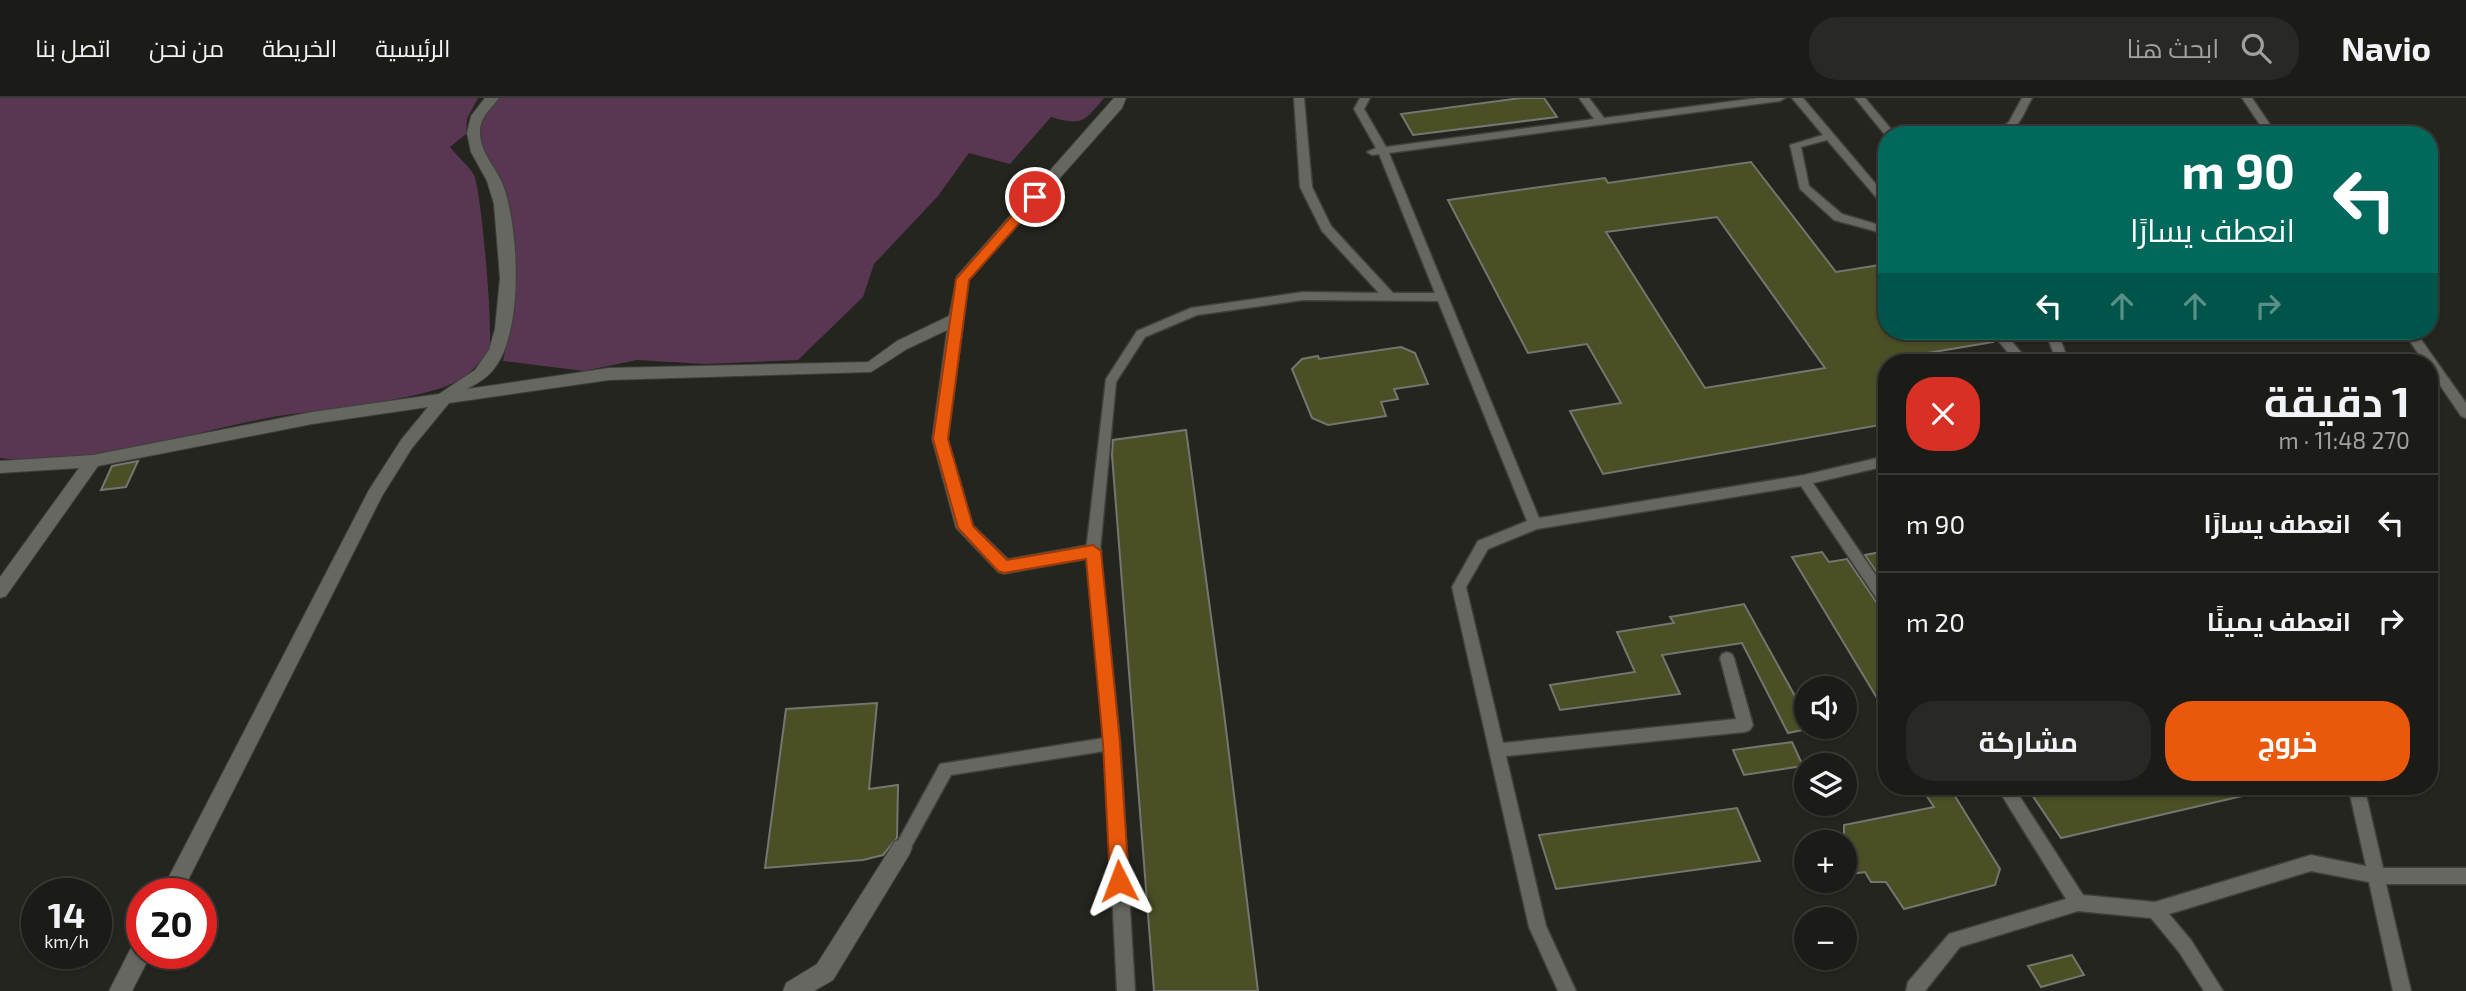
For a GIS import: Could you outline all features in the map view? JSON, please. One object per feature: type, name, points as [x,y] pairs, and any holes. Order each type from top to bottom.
[{"type":"street","points":[[178,878],[364,512],[421,422],[442,398],[489,366],[500,345],[506,304],[505,214],[496,184],[480,158],[474,139],[478,113],[493,98]]},
{"type":"street","points":[[1093,551],[1004,567],[965,528],[940,439],[962,279],[1117,105],[1120,98]]},
{"type":"street","points":[[0,467],[93,461],[312,418],[609,374],[871,367],[902,345],[957,319]]},
{"type":"street","points":[[0,591],[93,461]]},
{"type":"street","points":[[794,991],[825,972],[902,848]]},
{"type":"street","points":[[120,991],[132,969]]},
{"type":"lane","points":[[1299,98],[1307,187],[1326,228],[1389,296]]},
{"type":"lane","points":[[1365,98],[1359,109],[1535,524]]},
{"type":"lane","points":[[1584,98],[1602,123]]},
{"type":"lane","points":[[1377,151],[1780,98]]},
{"type":"lane","points":[[1797,98],[1878,193]]},
{"type":"lane","points":[[1860,98],[1883,126]]},
{"type":"lane","points":[[2010,126],[2027,98]]},
{"type":"lane","points":[[2247,98],[2266,126]]},
{"type":"lane","points":[[1829,136],[1795,145],[1804,187],[1838,217],[1878,229]]},
{"type":"lane","points":[[1126,991],[1112,743],[1093,551],[1110,382],[1141,334],[1195,311],[1303,296],[1441,297]]},
{"type":"lane","points":[[2004,340],[2016,354]]},
{"type":"lane","points":[[2438,373],[2466,413]]},
{"type":"lane","points":[[1567,991],[1538,927],[1460,587],[1483,545],[1535,524],[1804,480],[1878,463]]},
{"type":"lane","points":[[1804,480],[1878,589]]},
{"type":"lane","points":[[1497,750],[1745,725],[1727,658]]},
{"type":"lane","points":[[902,848],[946,769],[1112,743]]},
{"type":"lane","points":[[2010,795],[2078,904]]},
{"type":"lane","points":[[2358,795],[2402,991]]},
{"type":"lane","points":[[1916,991],[1914,988],[1955,940],[2078,904],[2155,911],[2311,863],[2377,876],[2466,876]]},
{"type":"lane","points":[[2155,911],[2185,946],[2214,991]]},
{"type":"shaded area","points":[[0,98],[478,98],[467,119],[466,134],[450,147],[472,171],[477,186],[488,292],[489,349],[464,377],[427,392],[401,398],[273,417],[103,454],[34,460],[0,458]]},
{"type":"shaded area","points":[[498,98],[1104,98],[1082,120],[1070,121],[1051,117],[1010,164],[969,153],[938,196],[874,264],[863,297],[798,360],[705,364],[637,360],[584,371],[503,361],[516,295],[511,275],[511,212],[477,142],[481,117]]},
{"type":"building","points":[[1521,98],[1544,98],[1557,117],[1413,135],[1401,114]]},
{"type":"building","points":[[1751,162],[1836,272],[1878,265],[1878,340],[1993,342],[1922,354],[1878,354],[1878,425],[1603,474],[1570,411],[1621,403],[1587,344],[1528,353],[1448,200],[1605,178],[1608,183]],"holes":[[[1717,217],[1825,368],[1705,388],[1606,232]]]},
{"type":"building","points":[[1401,347],[1415,353],[1428,384],[1394,389],[1398,399],[1381,402],[1386,416],[1328,425],[1312,418],[1292,369],[1302,359]]},
{"type":"building","points":[[1186,430],[1258,991],[1154,991],[1112,455],[1113,440]]},
{"type":"building","points":[[138,461],[126,487],[101,490],[112,466]]},
{"type":"building","points":[[1822,552],[1829,562],[1847,559],[1878,605],[1878,700],[1792,557]]},
{"type":"building","points":[[1878,553],[1878,574],[1865,555]]},
{"type":"building","points":[[1744,604],[1794,694],[1794,732],[1788,733],[1742,643],[1662,655],[1680,694],[1560,710],[1550,685],[1635,672],[1617,632],[1674,623],[1670,617]]},
{"type":"building","points":[[877,703],[869,789],[898,785],[897,838],[883,855],[863,860],[765,868],[786,709]]},
{"type":"building","points":[[1792,742],[1797,753],[1794,753],[1794,767],[1744,775],[1733,750]]},
{"type":"building","points":[[1926,795],[1954,795],[2000,869],[1995,885],[1904,909],[1886,882],[1871,882],[1865,872],[1857,873],[1857,830],[1844,830],[1844,825],[1934,807]]},
{"type":"building","points":[[2032,795],[2247,795],[2061,838]]},
{"type":"building","points":[[1737,808],[1760,861],[1556,889],[1539,835]]},
{"type":"building","points":[[2072,955],[2084,975],[2041,987],[2028,966]]},
{"type":"route","points":[[1035,197],[962,279],[940,439],[965,528],[1004,567],[1093,551],[1112,743],[1119,881]]}]
